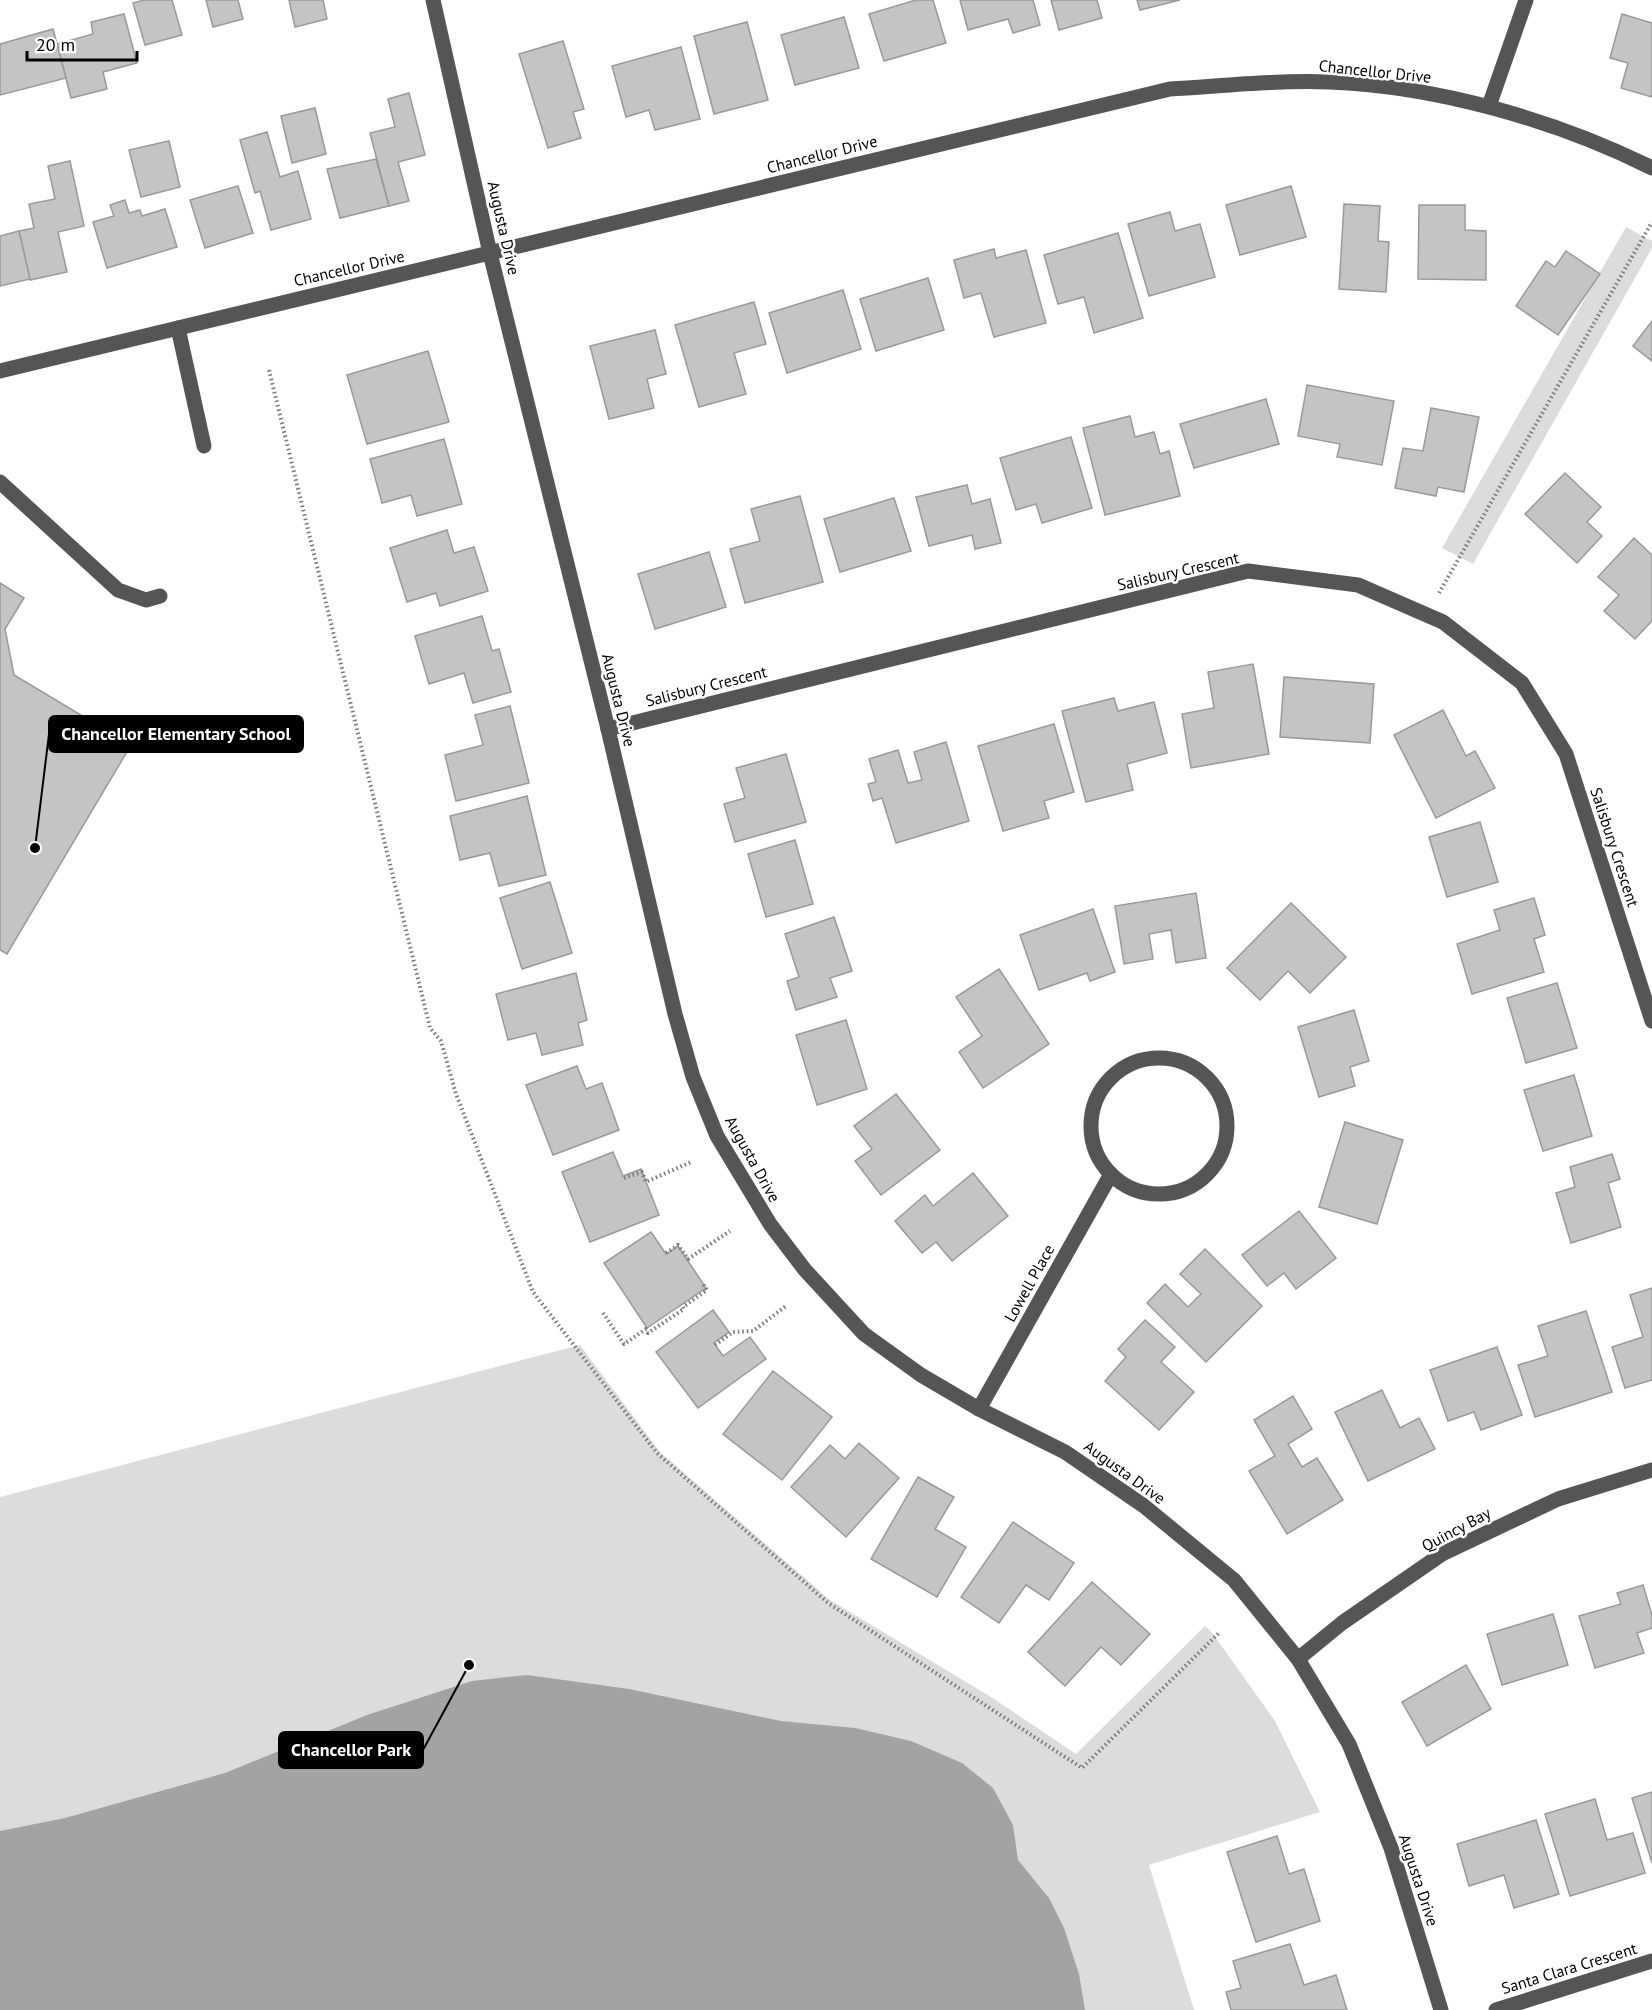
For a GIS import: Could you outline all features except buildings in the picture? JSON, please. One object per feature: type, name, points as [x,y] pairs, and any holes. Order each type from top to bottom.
[{"type":"street","name":"Augusta Drive","points":[[433,0],[490,253],[608,729],[675,1014],[693,1077],[717,1136],[770,1224],[805,1270],[864,1335],[921,1375],[979,1409],[1065,1452],[1144,1506],[1234,1580],[1298,1659],[1354,1755],[1391,1848],[1441,2010]]},
{"type":"street","points":[[1489,106],[1526,0]]},
{"type":"street","name":"Chancellor Drive","points":[[0,371],[1170,88],[1328,82],[1413,90],[1489,106],[1623,154],[1652,168]]},
{"type":"street","points":[[178,328],[204,446]]},
{"type":"street","points":[[0,482],[118,590],[146,600],[160,596]]},
{"type":"street","name":"Salisbury Crescent","points":[[608,729],[1248,572],[1358,585],[1443,621],[1522,682],[1566,754],[1652,1021]]},
{"type":"street","points":[[1155,1058],[1187,1064],[1207,1077],[1221,1095],[1227,1116],[1227,1140],[1216,1165],[1197,1183],[1167,1194],[1154,1195],[1131,1189],[1111,1174],[1094,1147],[1091,1123],[1095,1104],[1106,1083],[1129,1065],[1155,1058]]},
{"type":"street","name":"Lowell Place","points":[[979,1409],[1111,1174]]},
{"type":"street","name":"Quincy Bay","points":[[1298,1659],[1342,1623],[1442,1554],[1558,1499],[1652,1470]]},
{"type":"street","name":"Santa Clara Crescent","points":[[1496,2010],[1652,1961]]},
{"type":"path","points":[[1427,614],[1652,222]]},
{"type":"path","points":[[269,370],[429,1028],[441,1041],[456,1094],[533,1292],[657,1454],[828,1603],[1082,1768],[1220,1632]]},
{"type":"path","points":[[624,1178],[642,1172],[646,1182],[691,1162]]},
{"type":"path","points":[[666,1253],[678,1245],[688,1259],[730,1231]]},
{"type":"path","points":[[603,1313],[624,1344],[646,1329],[648,1333],[684,1309],[683,1306],[707,1290],[703,1284]]},
{"type":"path","points":[[715,1345],[733,1332],[753,1331],[786,1306]]},
{"type":"shaded area","points":[[1626,227],[1652,241],[1652,248],[1473,564],[1442,548]]},
{"type":"shaded area","points":[[580,1345],[660,1452],[830,1600],[991,1697],[1076,1754],[1205,1626],[1213,1634],[1275,1721],[1320,1812],[1149,1865],[1194,2010],[0,2010],[0,1497]]},
{"type":"shaded area","points":[[527,1675],[629,1689],[781,1721],[855,1728],[911,1741],[962,1763],[993,1788],[1013,1825],[1018,1860],[1049,1898],[1064,1928],[1079,1974],[1085,2010],[0,2010],[0,1831],[65,1818],[225,1773],[367,1715],[472,1681]]},
{"type":"place","name":"Chancellor Elementary School","points":[[35,848]]},
{"type":"place","name":"Chancellor Park","points":[[469,1665]]}]
